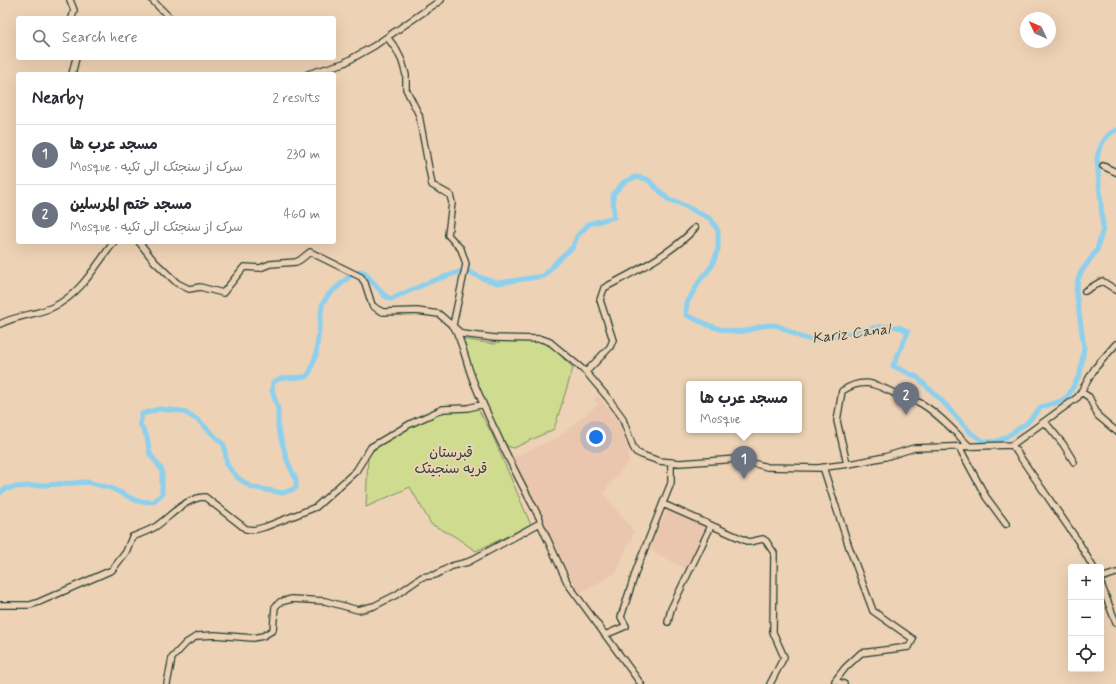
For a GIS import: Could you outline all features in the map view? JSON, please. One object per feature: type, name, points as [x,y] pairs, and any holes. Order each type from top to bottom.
[{"type":"street","points":[[70,0],[74,10],[72,16]]},
{"type":"street","points":[[152,0],[168,16]]},
{"type":"street","points":[[315,72],[344,63],[441,0]]},
{"type":"street","points":[[386,37],[396,49],[402,62],[406,75],[406,89],[419,115],[432,185],[450,195],[452,204],[448,234],[461,249],[466,264],[453,325],[461,339],[473,382],[540,520],[540,523],[568,584],[641,684]]},
{"type":"street","points":[[72,72],[76,60]]},
{"type":"street","points":[[1103,166],[1116,172]]},
{"type":"street","points":[[586,372],[610,347],[613,340],[600,300],[604,288],[646,265],[684,240],[695,228]]},
{"type":"street","points":[[0,324],[10,319],[53,307],[70,295],[82,285],[113,244]]},
{"type":"street","points":[[141,244],[154,261],[177,283],[190,289],[200,287],[220,293],[225,292],[244,267],[260,268],[270,264],[296,262],[310,252],[361,277],[365,283],[372,305],[383,312],[417,311],[439,314],[462,334],[495,338],[508,337],[546,340],[586,372],[622,417],[636,452],[642,456],[659,461],[707,463],[738,460],[767,467],[823,467],[885,457],[914,448],[1012,445],[1078,397],[1095,368],[1116,344]]},
{"type":"street","points":[[1084,291],[1102,281],[1116,290]]},
{"type":"street","points":[[847,464],[837,421],[842,391],[852,384],[863,382],[882,386],[921,403],[946,423],[970,447]]},
{"type":"street","points":[[1080,392],[1089,397],[1098,416],[1115,430]]},
{"type":"street","points":[[0,605],[30,605],[57,596],[112,570],[126,552],[132,538],[154,527],[171,513],[199,497],[205,497],[246,529],[254,530],[316,507],[356,471],[371,447],[410,424],[443,409],[468,408],[483,404]]},
{"type":"street","points":[[1045,422],[1063,444],[1074,462]]},
{"type":"street","points":[[1012,445],[1078,541],[1091,564]]},
{"type":"street","points":[[959,447],[986,497],[1006,524]]},
{"type":"street","points":[[605,635],[626,626],[622,617],[636,568],[672,483],[671,462]]},
{"type":"street","points":[[823,467],[849,547],[873,611],[913,639],[909,647],[861,653],[845,668],[835,681],[844,684]]},
{"type":"street","points":[[662,504],[749,542],[763,539],[774,553],[772,632],[784,657],[770,684]]},
{"type":"street","points":[[166,684],[172,658],[186,643],[197,636],[215,635],[253,638],[263,636],[273,630],[274,607],[280,602],[292,599],[325,601],[358,610],[374,606],[396,595],[422,577],[435,575],[452,566],[468,562],[540,523]]},
{"type":"street","points":[[668,622],[671,609],[711,526]]},
{"type":"street","points":[[1104,577],[1116,573]]},
{"type":"street","points":[[1104,592],[1116,623]]},
{"type":"shaded area","points":[[598,396],[620,424],[628,449],[629,461],[603,493],[634,531],[631,542],[629,541],[617,572],[579,594],[511,458],[557,438],[598,404],[593,399]]},
{"type":"shaded area","points":[[668,509],[707,526],[688,570],[647,548]]},
{"type":"green space","name":"قبرستان قریه سنجیتک","points":[[461,339],[495,344],[504,340],[537,341],[552,347],[573,368],[554,429],[514,448],[507,446],[484,408],[472,382],[463,354]]},
{"type":"green space","name":"قبرستان قریه سنجیتک","points":[[477,407],[491,432],[531,525],[476,551],[454,536],[431,524],[410,487],[366,507],[368,455],[384,442],[438,412]]},
{"type":"waterway","name":"Kariz Canal","points":[[0,493],[5,489],[15,487],[87,482],[111,488],[137,501],[153,502],[162,494],[162,470],[150,454],[147,437],[140,424],[142,414],[159,409],[182,411],[198,420],[224,445],[227,465],[237,477],[251,487],[283,493],[296,488],[296,480],[287,460],[278,428],[278,409],[272,390],[273,382],[282,378],[306,377],[310,372],[316,355],[322,305],[328,295],[350,276],[361,271],[364,272],[385,296],[391,299],[432,281],[465,270],[482,278],[498,283],[544,276],[559,259],[573,247],[577,236],[589,224],[614,217],[613,194],[624,182],[636,177],[647,179],[670,201],[677,202],[711,219],[718,231],[718,249],[712,266],[700,280],[687,303],[686,315],[714,327],[736,332],[762,326],[779,326],[810,340],[826,339],[877,327],[889,326],[900,328],[908,332],[893,366],[917,377],[943,402],[971,433],[983,441],[995,442],[1006,437],[1027,423],[1041,407],[1061,401],[1068,396],[1080,374],[1084,347],[1076,291],[1081,272],[1097,250],[1103,228],[1097,159],[1101,146],[1106,138],[1116,130]]},
{"type":"place","name":"مسجد ختم المرسلین","points":[[906,415]]},
{"type":"place","name":"مسجد عرب ها","points":[[744,479]]}]
